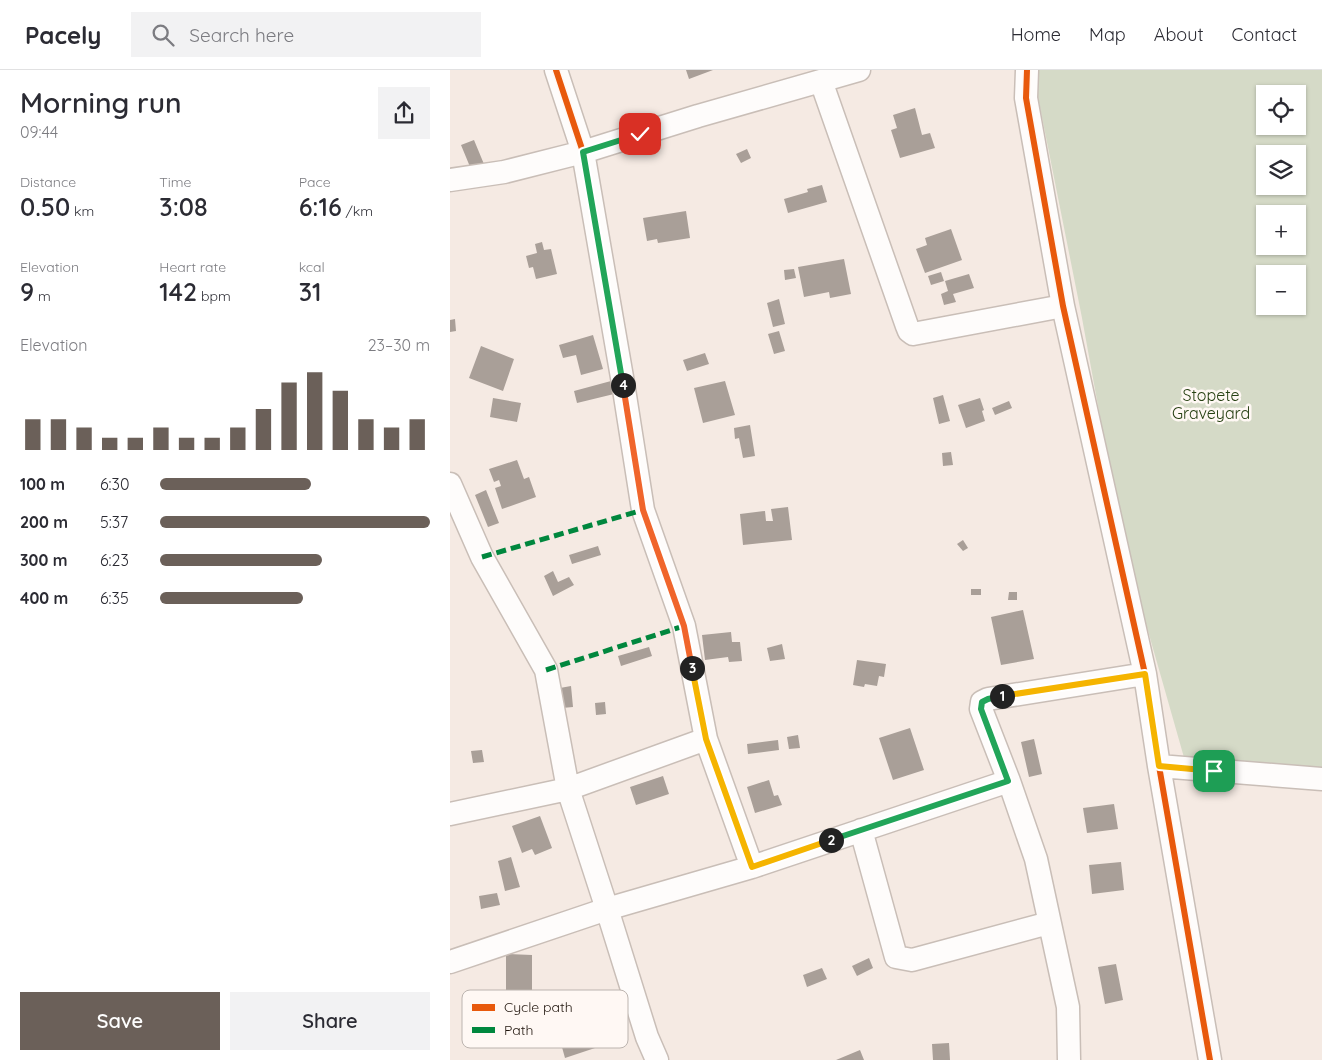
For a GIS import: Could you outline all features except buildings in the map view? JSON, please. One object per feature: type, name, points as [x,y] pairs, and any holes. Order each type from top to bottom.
[{"type":"street","points":[[556,70],[583,152],[643,510],[684,626],[706,739],[752,867]]},
{"type":"street","points":[[450,180],[504,172],[583,152],[698,116],[859,70]]},
{"type":"street","points":[[1026,70],[1026,98],[1063,306],[1145,674],[1210,1060]]},
{"type":"street","points":[[821,81],[909,331],[913,334],[1063,306]]},
{"type":"street","points":[[450,484],[482,557],[546,670],[568,789],[647,1037],[657,1060]]},
{"type":"street","points":[[1069,1060],[1068,1007],[1036,860],[981,709],[982,702],[988,699],[1145,674]]},
{"type":"street","points":[[450,814],[568,789],[706,739]]},
{"type":"street","points":[[1159,766],[1322,780]]},
{"type":"street","points":[[450,962],[607,909],[752,867],[1008,781]]},
{"type":"street","points":[[861,830],[896,957],[912,960],[1049,923]]},
{"type":"green space","name":"Stopete Graveyard","points":[[1036,70],[1322,70],[1322,768],[1185,761],[1123,543],[1082,318],[1034,77]]},
{"type":"marked path","points":[[482,557],[643,510]]},
{"type":"marked path","points":[[546,670],[684,626]]},
{"type":"cycle path","points":[[556,70],[583,152],[643,510],[684,626],[706,739],[752,867]]},
{"type":"cycle path","points":[[1027,70],[1026,98],[1063,306],[1145,674],[1210,1060]]},
{"type":"route","points":[[640,134],[583,152],[643,510],[684,626],[706,739],[752,867],[1008,781],[981,709],[982,702],[988,699],[1145,674],[1159,766],[1214,771]]}]
